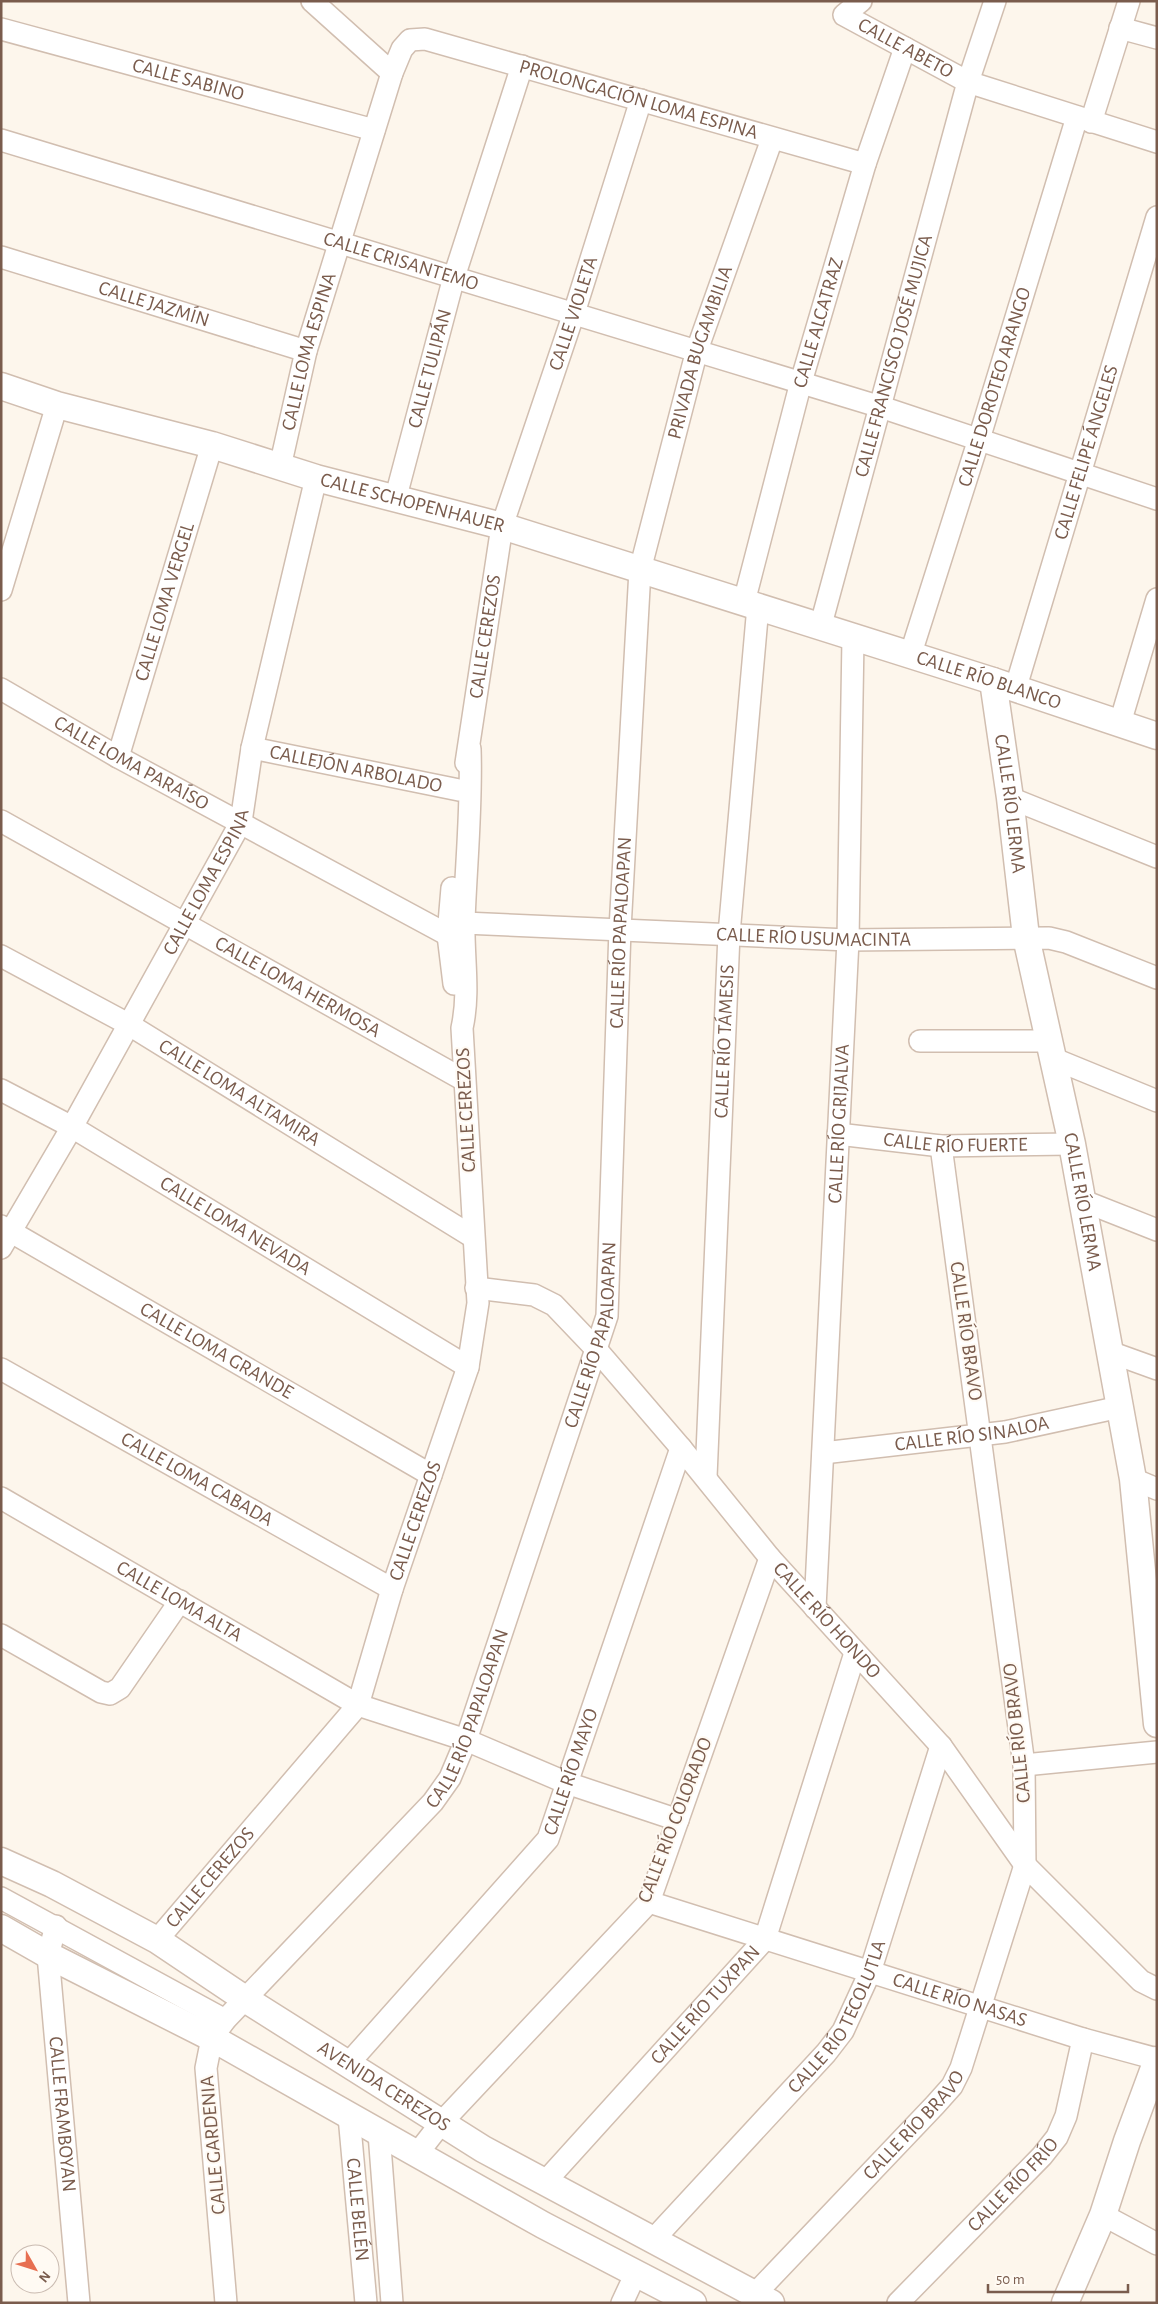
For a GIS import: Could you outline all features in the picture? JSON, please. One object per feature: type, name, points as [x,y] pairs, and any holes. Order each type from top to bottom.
[{"type":"street","points":[[312,1],[392,74]]},
{"type":"street","name":"CALLE ABETO","points":[[861,1],[844,15],[968,82],[1157,142]]},
{"type":"street","name":"CALLE FRANCISCO JOSÉ MUJICA","points":[[820,628],[968,82],[995,1]]},
{"type":"street","name":"CALLE DOROTEO ARANGO","points":[[910,656],[1084,119],[1129,1]]},
{"type":"street","name":"CALLE SABINO","points":[[1,28],[374,130]]},
{"type":"street","points":[[1120,28],[1157,38]]},
{"type":"street","name":"PROLONGACIÓN LOMA ESPINA","points":[[410,40],[425,39],[865,164]]},
{"type":"street","name":"CALLE LOMA ESPINA","points":[[280,467],[306,351],[339,242],[392,74],[402,49],[410,40]]},
{"type":"street","name":"CALLE ALCATRAZ","points":[[751,604],[801,382],[865,164],[905,48]]},
{"type":"street","name":"CALLE TULIPÁN","points":[[395,500],[454,277],[522,66]]},
{"type":"street","name":"CALLE VIOLETA","points":[[502,526],[574,313],[641,100]]},
{"type":"street","name":"PRIVADA BUGAMBILIA","points":[[640,570],[697,350],[772,139]]},
{"type":"street","name":"CALLE CRISANTEMO","points":[[1,140],[801,382],[1157,499]]},
{"type":"street","name":"CALLE FELIPE ÁNGELES","points":[[1004,685],[1081,473],[1157,217]]},
{"type":"street","name":"CALLE JAZMÍN","points":[[1,256],[306,351]]},
{"type":"street","name":"CALLE SCHOPENHAUER","points":[[1,386],[57,405],[212,445],[316,478],[395,500],[502,526],[751,604],[820,628]]},
{"type":"street","points":[[1,590],[57,405]]},
{"type":"street","name":"CALLE LOMA VERGEL","points":[[118,757],[212,445]]},
{"type":"street","name":"CALLE LOMA ESPINA","points":[[4,1235],[72,1128],[241,822],[252,748],[316,478]]},
{"type":"street","name":"CALLE CEREZOS","points":[[157,1940],[358,1705],[392,1589],[468,1367],[478,1303],[462,1028],[467,1006],[456,929],[459,790],[470,749],[502,526]]},
{"type":"street","name":"CALLE RÍO PAPALOAPAN","points":[[245,1999],[433,1802],[450,1778],[466,1740],[607,1316],[620,929],[640,570]]},
{"type":"street","points":[[1120,723],[1153,623],[1157,599]]},
{"type":"street","name":"CALLE RÍO TÁMESIS","points":[[706,1477],[729,934],[751,604]]},
{"type":"street","name":"CALLE RÍO BLANCO","points":[[820,628],[1004,685],[1157,736]]},
{"type":"street","name":"CALLE RÍO GRIJALVA","points":[[815,1608],[848,940],[853,638]]},
{"type":"street","name":"CALLE RÍO LERMA","points":[[1004,685],[1010,798],[1026,937],[1072,1144],[1133,1479],[1149,1579],[1156,1717]]},
{"type":"street","name":"CALLE LOMA PARAÍSO","points":[[1,689],[118,757],[241,822],[456,929]]},
{"type":"street","name":"CALLEJÓN ARBOLADO","points":[[252,748],[459,790]]},
{"type":"street","name":"CALLE CEREZOS","points":[[456,929],[471,790],[470,749]]},
{"type":"street","points":[[1010,798],[1157,857]]},
{"type":"street","name":"CALLE LOMA HERMOSA","points":[[1,821],[464,1080]]},
{"type":"street","name":"CALLE RÍO USUMACINTA","points":[[456,929],[620,929],[848,940],[1049,938],[1066,942],[1157,978]]},
{"type":"street","name":"CALLE LOMA ALTAMIRA","points":[[1,956],[128,1024],[473,1237]]},
{"type":"street","points":[[920,1041],[1050,1050],[1157,1101]]},
{"type":"street","name":"CALLE LOMA NEVADA","points":[[1,1090],[72,1128],[468,1367]]},
{"type":"street","name":"CALLE RÍO FUERTE","points":[[838,1134],[941,1146],[1072,1144]]},
{"type":"street","name":"CALLE RÍO BRAVO","points":[[763,2298],[952,2086],[961,2068],[1025,1865],[1024,1765],[941,1146]]},
{"type":"street","points":[[1081,1200],[1157,1230]]},
{"type":"street","name":"CALLE LOMA GRANDE","points":[[4,1235],[431,1475]]},
{"type":"street","name":"CALLE RÍO HONDO","points":[[476,1288],[534,1295],[554,1305],[596,1348],[706,1477],[770,1558],[941,1746],[1025,1865],[1142,1981],[1157,1989]]},
{"type":"street","points":[[1110,1352],[1157,1369]]},
{"type":"street","name":"CALLE LOMA CABADA","points":[[1,1369],[392,1589]]},
{"type":"street","name":"CALLE RÍO SINALOA","points":[[822,1453],[1005,1432],[1120,1406]]},
{"type":"street","name":"CALLE RÍO MAYO","points":[[348,2064],[548,1839],[681,1448]]},
{"type":"street","points":[[1133,1479],[1157,1489]]},
{"type":"street","name":"CALLE LOMA ALTA","points":[[1,1498],[358,1705],[466,1740],[568,1783],[678,1820]]},
{"type":"street","name":"CALLE RÍO COLORADO","points":[[417,2154],[442,2122],[649,1902],[770,1558]]},
{"type":"street","points":[[1,1635],[101,1692],[110,1694],[120,1688],[180,1601]]},
{"type":"street","name":"CALLE RÍO TUXPAN","points":[[545,2182],[765,1939],[855,1653]]},
{"type":"street","name":"CALLE RÍO TECOLUTLA","points":[[653,2240],[826,2053],[843,2031],[870,1972],[941,1746]]},
{"type":"street","points":[[1024,1765],[1157,1752]]},
{"type":"street","name":"AVENIDA CEREZOS","points":[[1,1861],[52,1884],[157,1940],[245,1999],[483,2149],[763,2298]]},
{"type":"street","points":[[1,1898],[56,1926],[219,2029],[245,1999]]},
{"type":"street","name":"CALLE RÍO NASAS","points":[[649,1902],[1083,2040],[1157,2059]]},
{"type":"street","name":"CALLE FRAMBOYAN","points":[[56,1926],[48,1954],[79,2303]]},
{"type":"street","name":"AVENIDA CEREZOS","points":[[1,1928],[48,1954],[219,2029],[349,2116],[543,2225],[693,2303]]},
{"type":"street","name":"CALLE GARDENIA","points":[[219,2029],[206,2068],[226,2303]]},
{"type":"street","name":"CALLE RÍO FRÍO","points":[[898,2303],[1042,2156],[1056,2138],[1066,2116],[1083,2040]]},
{"type":"street","points":[[1065,2303],[1103,2215],[1127,2141],[1149,2107],[1157,2059]]},
{"type":"street","name":"CALLE BELÉN","points":[[349,2116],[366,2303]]},
{"type":"street","name":"CALLE BELÉN","points":[[379,2133],[392,2303]]},
{"type":"street","points":[[1103,2215],[1157,2244]]},
{"type":"street","points":[[622,2303],[636,2273]]}]
